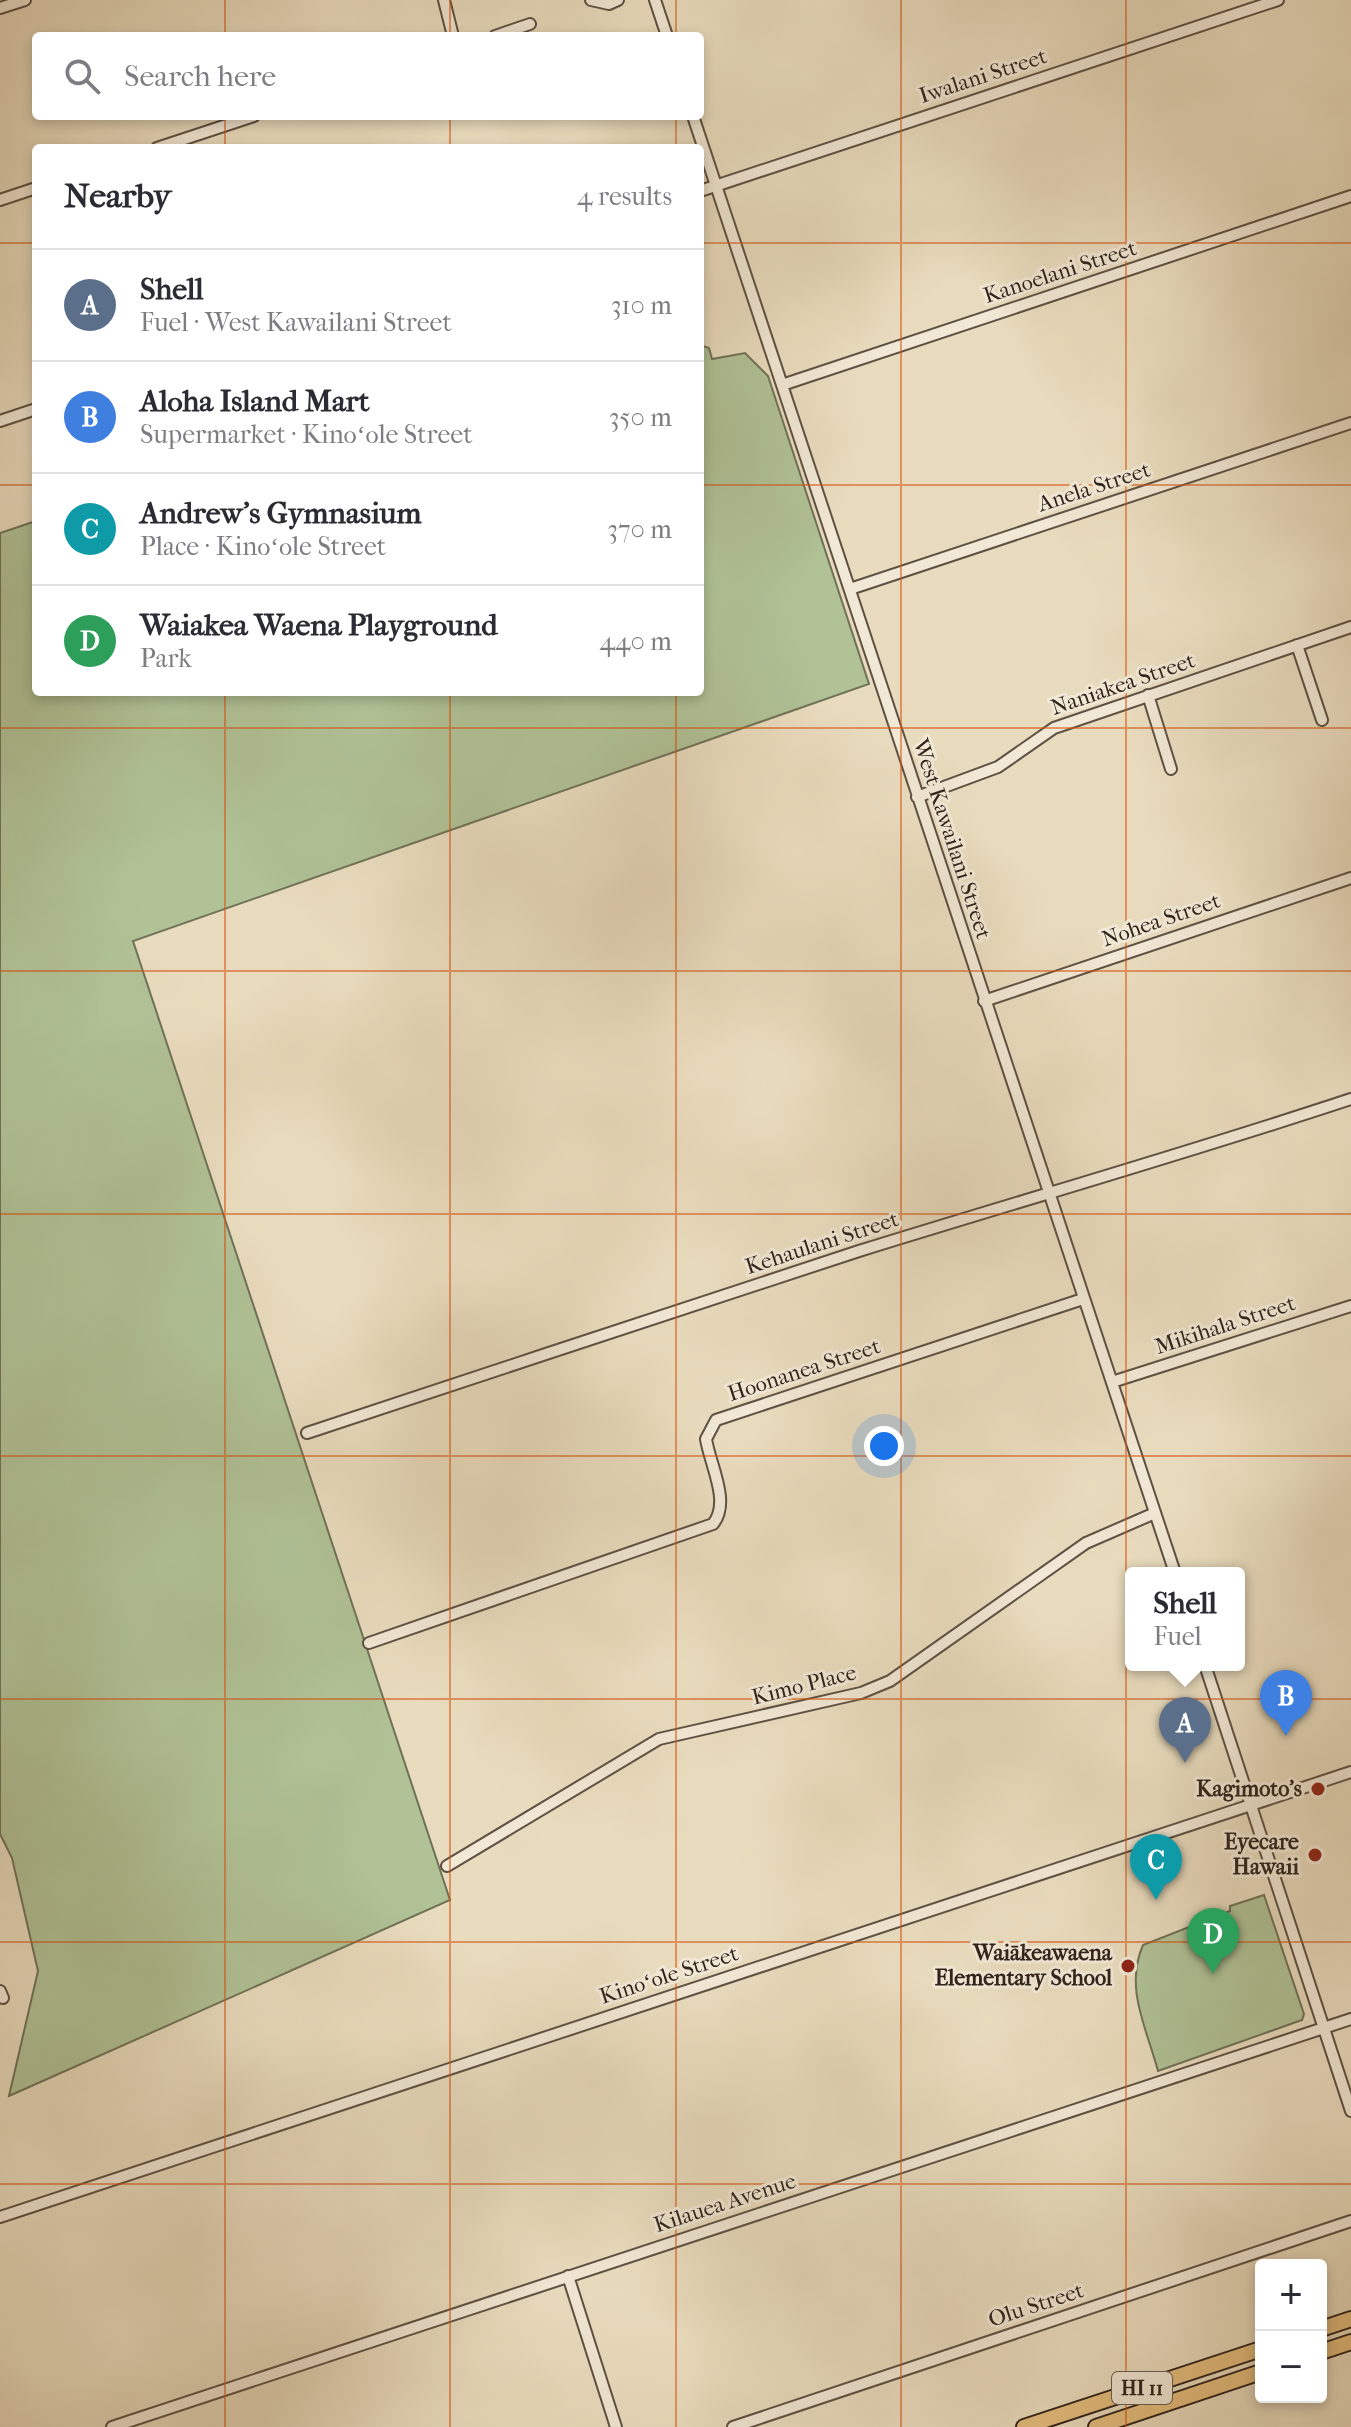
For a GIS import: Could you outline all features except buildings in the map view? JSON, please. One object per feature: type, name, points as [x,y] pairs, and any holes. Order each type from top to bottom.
[{"type":"highway","points":[[1327,2327],[1351,2319]]},
{"type":"highway","points":[[1327,2350],[1351,2342]]},
{"type":"highway","name":"HI 11","points":[[1024,2427],[1255,2351]]},
{"type":"highway","name":"HI 11","points":[[1096,2427],[1255,2374]]},
{"type":"street","points":[[0,8],[25,0]]},
{"type":"street","points":[[444,0],[452,32]]},
{"type":"street","points":[[591,0],[609,4],[618,0]]},
{"type":"street","points":[[655,0],[666,32]]},
{"type":"street","name":"Iwalani Street","points":[[704,190],[1278,0]]},
{"type":"street","points":[[507,32],[530,24]]},
{"type":"street","points":[[169,144],[242,120]]},
{"type":"street","name":"West Kawailani Street","points":[[694,120],[702,144]]},
{"type":"street","name":"West Kawailani Street","points":[[704,149],[1173,1567]]},
{"type":"street","points":[[0,200],[32,189]]},
{"type":"street","name":"Kanoelani Street","points":[[782,385],[1351,196]]},
{"type":"street","points":[[0,421],[32,410]]},
{"type":"street","name":"Anela Street","points":[[850,589],[1351,423]]},
{"type":"street","name":"Naniakea Street","points":[[917,797],[998,767],[1054,728],[1351,627]]},
{"type":"street","points":[[1297,645],[1322,720]]},
{"type":"street","points":[[1148,695],[1171,769]]},
{"type":"street","name":"Nohea Street","points":[[984,1001],[1351,878]]},
{"type":"street","name":"Kehaulani Street","points":[[307,1433],[1047,1192],[1157,1163],[1351,1099]]},
{"type":"street","name":"Hoonanea Street","points":[[369,1643],[713,1524],[720,1514],[721,1501],[706,1439],[716,1420],[1083,1299]]},
{"type":"street","name":"Mikihala Street","points":[[1112,1382],[1351,1306]]},
{"type":"street","name":"Kimo Place","points":[[447,1866],[659,1739],[826,1702],[890,1681],[1086,1543],[1155,1513]]},
{"type":"street","points":[[1207,1671],[1351,2111]]},
{"type":"street","name":"Kinoʻole Street","points":[[0,2217],[1351,1772]]},
{"type":"street","name":"Kilauea Avenue","points":[[112,2427],[1351,2019]]},
{"type":"street","name":"Olu Street","points":[[733,2427],[1351,2221]]},
{"type":"street","points":[[568,2276],[616,2427]]},
{"type":"green space","points":[[704,346],[709,348],[712,359],[745,353],[768,376],[869,684],[133,941],[450,1900],[9,2096],[38,1971],[12,1858],[0,1834],[0,533],[32,522],[32,696],[704,696]]},
{"type":"green space","points":[[1264,1895],[1304,2014],[1302,2020],[1158,2071],[1136,1993],[1138,1961],[1143,1945],[1230,1911],[1230,1906]]},
{"type":"place","name":"Aloha Island Mart","points":[[1286,1736]]},
{"type":"place","name":"Shell","points":[[1185,1763]]},
{"type":"place","name":"Kagimoto’s","points":[[1318,1789]]},
{"type":"place","name":"Eyecare Hawaii","points":[[1315,1855]]},
{"type":"place","name":"Andrew’s Gymnasium","points":[[1156,1900]]},
{"type":"place","name":"Waiākeawaena Elementary School","points":[[1128,1966]]},
{"type":"place","name":"Waiakea Waena Playground","points":[[1213,1974]]}]
